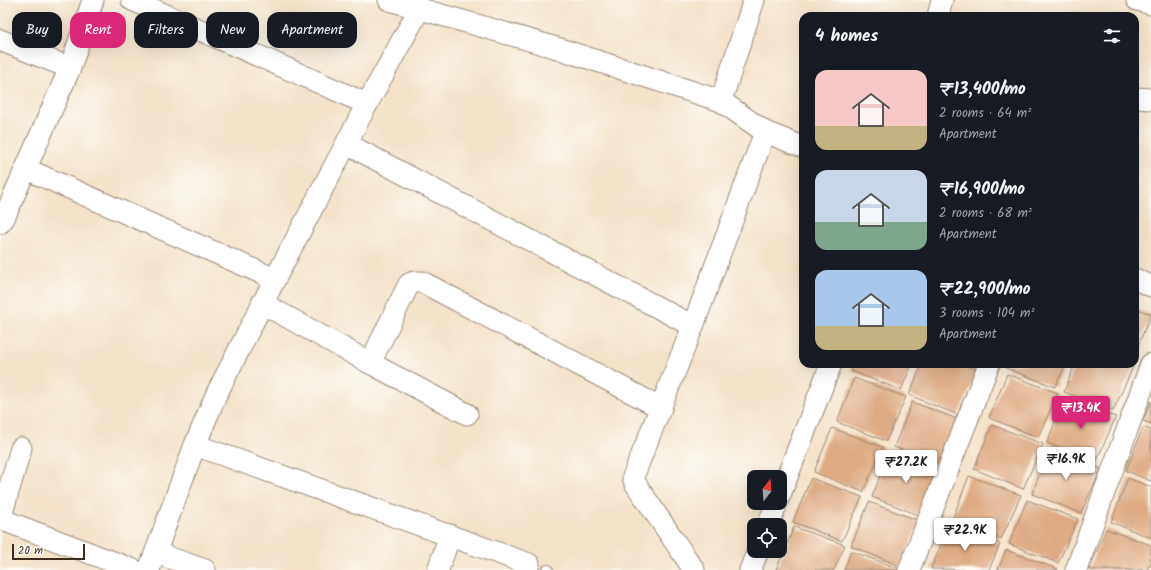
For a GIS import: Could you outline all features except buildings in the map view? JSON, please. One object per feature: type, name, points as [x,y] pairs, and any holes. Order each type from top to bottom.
[{"type":"street","points":[[1,219],[26,169],[70,68],[93,0]]},
{"type":"street","points":[[132,0],[367,104]]},
{"type":"street","points":[[389,0],[557,48],[722,100],[765,132],[799,145]]},
{"type":"street","points":[[722,100],[754,0]]},
{"type":"street","points":[[939,12],[942,0]]},
{"type":"street","points":[[1137,0],[1151,4]]},
{"type":"street","points":[[205,570],[152,561],[195,445],[216,395],[262,303],[367,104],[420,8]]},
{"type":"street","points":[[0,40],[70,68]]},
{"type":"street","points":[[1139,98],[1151,100]]},
{"type":"street","points":[[694,570],[636,484],[633,477],[693,326],[765,132]]},
{"type":"street","points":[[347,144],[693,326]]},
{"type":"street","points":[[26,169],[275,279]]},
{"type":"street","points":[[370,363],[409,284],[414,282],[422,282],[661,408]]},
{"type":"street","points":[[1139,282],[1151,286]]},
{"type":"street","points":[[262,303],[466,414]]},
{"type":"street","points":[[1076,570],[1151,364]]},
{"type":"street","points":[[787,477],[829,368]]},
{"type":"street","points":[[909,570],[987,368]]},
{"type":"street","points":[[195,445],[541,568]]},
{"type":"street","points":[[21,448],[2,513],[4,518],[8,522],[134,570]]},
{"type":"street","points":[[438,570],[450,535]]},
{"type":"street","points":[[750,570],[755,558]]}]
